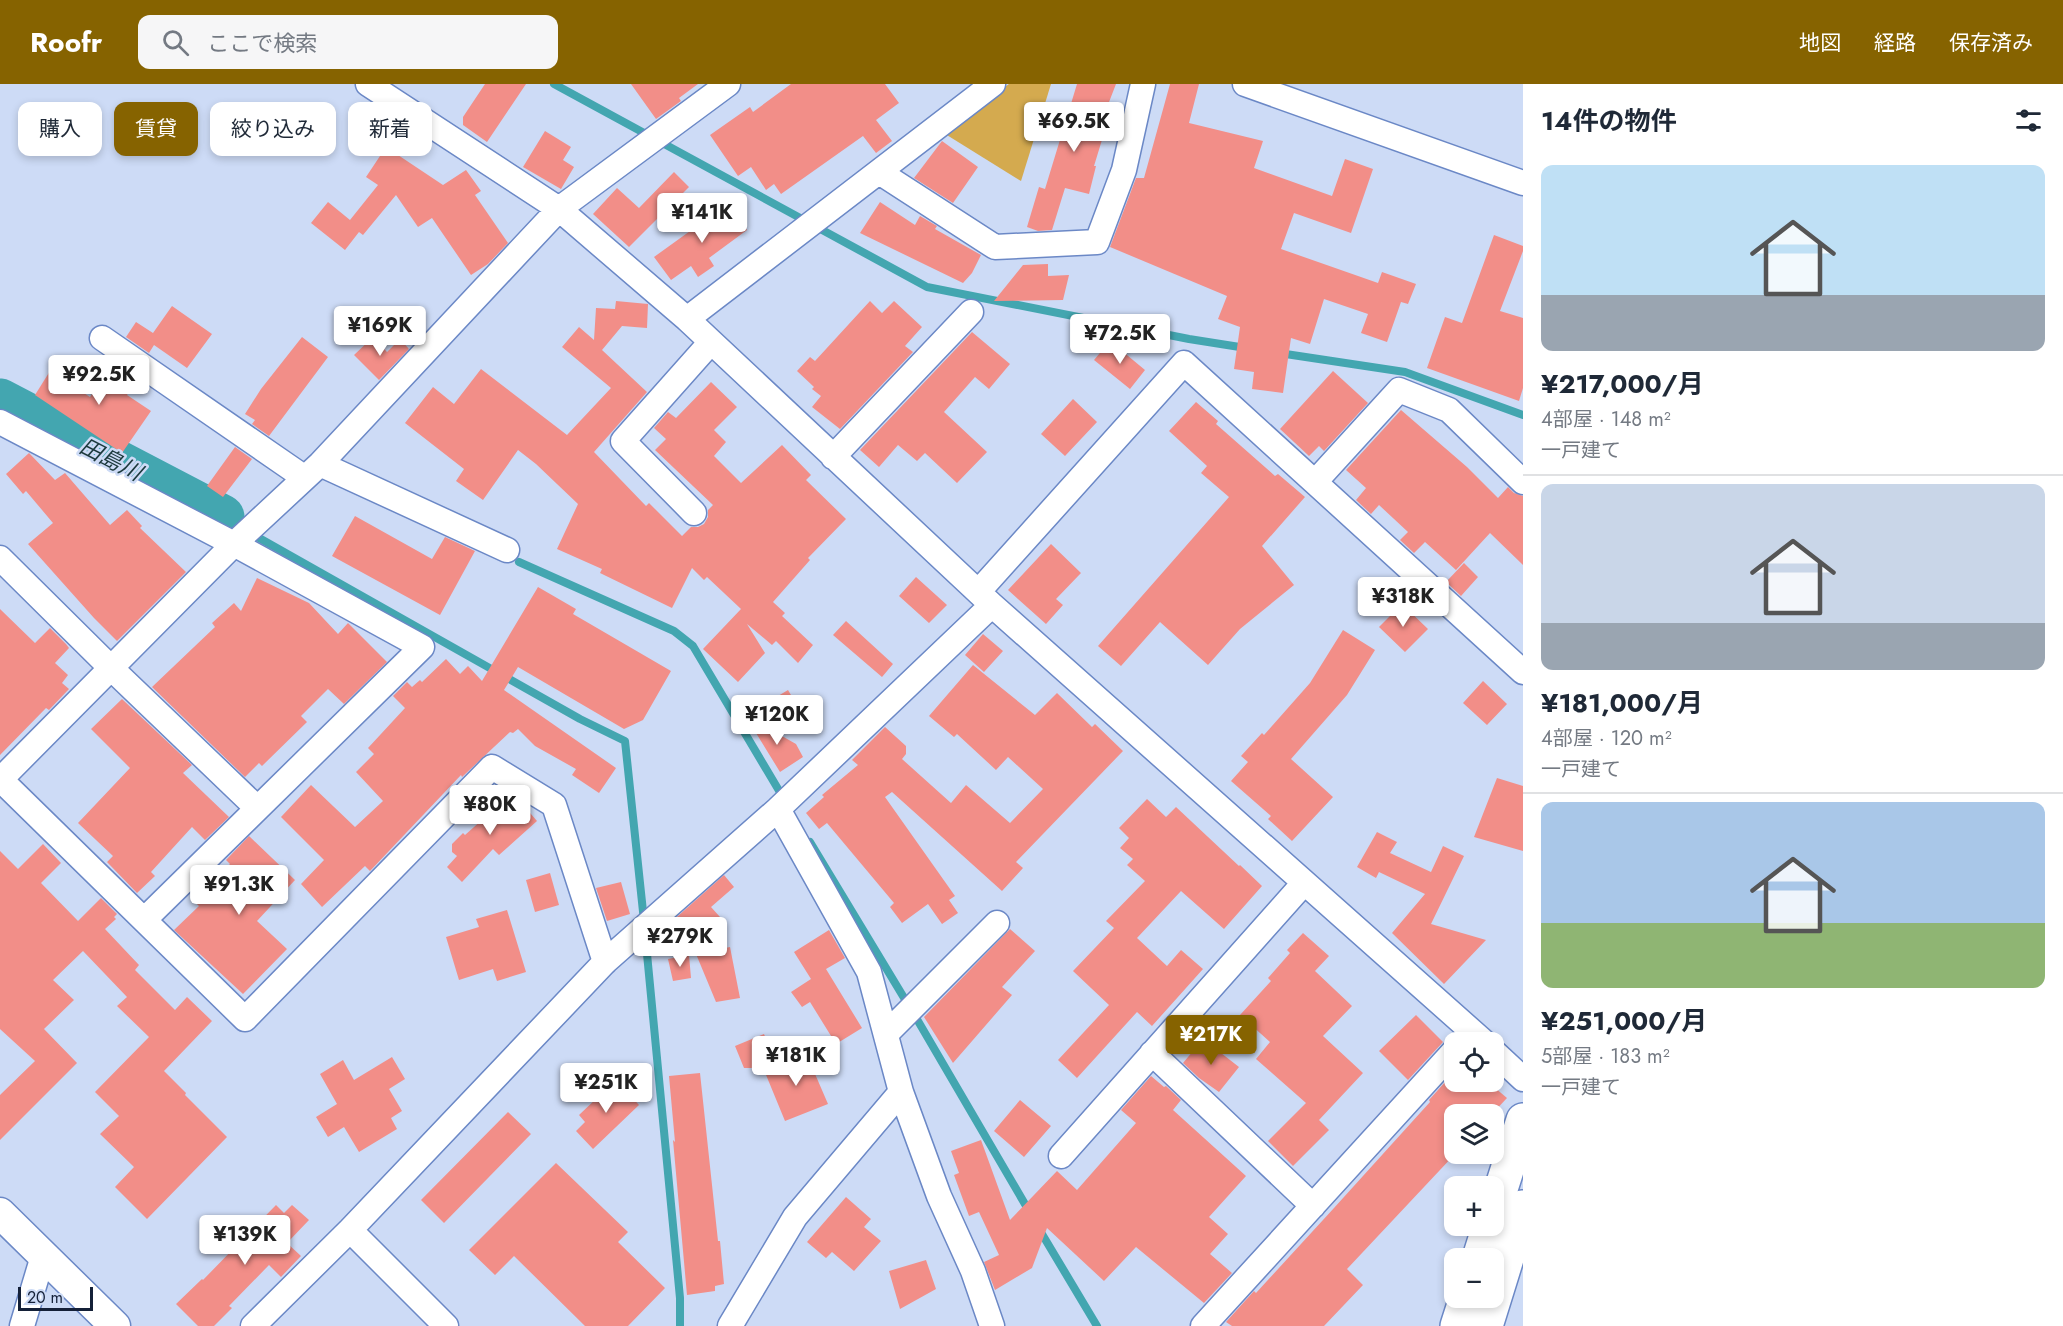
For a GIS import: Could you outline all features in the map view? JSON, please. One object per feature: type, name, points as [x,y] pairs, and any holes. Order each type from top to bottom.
[{"type":"highway","points":[[1504,1180],[1523,1120]]},
{"type":"highway","points":[[1486,1326],[1523,1207]]},
{"type":"highway","points":[[1457,1326],[1463,1308]]},
{"type":"street","points":[[368,84],[559,209],[687,319],[986,598],[1304,883],[1465,1032]]},
{"type":"street","points":[[605,962],[554,805],[492,766],[245,1019],[0,780],[234,544],[312,471],[559,209],[728,84]]},
{"type":"street","points":[[687,319],[993,84]]},
{"type":"street","points":[[879,172],[995,247],[1096,242],[1124,170],[1143,84]]},
{"type":"street","points":[[1245,84],[1523,183]]},
{"type":"street","points":[[833,456],[971,312]]},
{"type":"street","points":[[102,338],[312,471],[507,550]]},
{"type":"street","points":[[694,513],[623,441],[711,342]]},
{"type":"street","points":[[253,1326],[350,1230],[605,962],[778,809],[986,598],[1184,363],[1523,672]]},
{"type":"street","points":[[1315,482],[1399,390],[1449,410],[1523,482]]},
{"type":"street","points":[[0,422],[234,544],[422,647],[144,920]]},
{"type":"street","points":[[0,558],[257,808]]},
{"type":"street","points":[[778,809],[869,972],[901,1092],[939,1196],[973,1272],[993,1326]]},
{"type":"street","points":[[1061,1156],[1304,883]]},
{"type":"street","points":[[886,1034],[997,923]]},
{"type":"street","points":[[1152,1053],[1313,1206]]},
{"type":"street","points":[[1504,1061],[1523,1079]]},
{"type":"street","points":[[1203,1326],[1444,1062]]},
{"type":"street","points":[[730,1326],[795,1217],[901,1092]]},
{"type":"street","points":[[0,1213],[115,1326]]},
{"type":"street","points":[[350,1230],[446,1326]]},
{"type":"street","points":[[21,1326],[43,1256]]},
{"type":"shaded area","points":[[1009,84],[1051,84],[1021,181],[942,132]]},
{"type":"building","points":[[485,84],[526,84],[487,142],[463,125],[463,117]]},
{"type":"building","points":[[631,84],[698,84],[679,98],[681,101],[656,119]]},
{"type":"building","points":[[791,84],[885,84],[899,103],[876,120],[892,141],[876,153],[863,136],[781,194],[774,184],[766,190],[751,167],[738,176],[710,135],[750,107],[753,112]]},
{"type":"building","points":[[1077,84],[1116,84],[1099,128],[1105,130],[1094,166],[1096,166],[1089,194],[1065,188],[1052,230],[1038,231],[1027,227],[1039,187],[1045,189]]},
{"type":"building","points":[[1170,84],[1199,84],[1189,123],[1263,141],[1254,168],[1332,196],[1345,159],[1373,169],[1351,233],[1294,213],[1281,249],[1378,283],[1382,272],[1416,284],[1408,304],[1401,302],[1387,342],[1361,333],[1368,314],[1324,299],[1310,344],[1291,338],[1283,393],[1252,389],[1254,372],[1234,369],[1240,327],[1218,319],[1227,296],[1110,247],[1136,178],[1144,178]]},
{"type":"building","points":[[545,131],[571,147],[563,160],[574,167],[561,189],[523,167]]},
{"type":"building","points":[[942,141],[978,167],[953,203],[914,178]]},
{"type":"building","points":[[380,156],[400,156],[443,185],[466,170],[481,191],[475,195],[508,243],[488,264],[471,275],[432,218],[418,227],[396,195],[363,235],[359,232],[345,250],[311,223],[328,202],[350,220],[378,185],[366,177]]},
{"type":"building","points":[[674,172],[689,187],[629,247],[593,214],[617,188],[639,208]]},
{"type":"building","points":[[880,202],[915,225],[920,216],[937,226],[935,229],[981,255],[972,273],[963,283],[860,233]]},
{"type":"building","points":[[729,203],[747,230],[709,258],[714,266],[698,277],[691,266],[671,280],[654,257]]},
{"type":"building","points":[[1494,235],[1523,246],[1500,311],[1523,318],[1523,388],[1519,401],[1427,368],[1445,317],[1462,323]]},
{"type":"building","points":[[1048,264],[1048,276],[1069,275],[1063,300],[994,301],[1023,265]]},
{"type":"building","points":[[616,301],[648,304],[647,328],[622,326],[602,350],[647,392],[594,452],[646,506],[649,503],[682,536],[691,527],[704,524],[708,517],[708,510],[713,505],[655,450],[666,439],[654,428],[668,412],[676,418],[711,382],[737,407],[714,430],[726,442],[714,456],[741,483],[782,445],[811,475],[806,480],[846,519],[808,558],[810,560],[773,602],[785,613],[782,616],[813,645],[798,663],[776,641],[772,645],[747,624],[765,653],[738,682],[703,649],[741,609],[707,577],[704,580],[692,568],[672,608],[600,573],[602,569],[557,549],[578,504],[518,450],[483,500],[456,481],[464,469],[405,423],[433,387],[454,404],[481,369],[567,435],[611,388],[562,347],[579,327],[594,340],[596,308],[615,309]]},
{"type":"building","points":[[870,301],[882,313],[894,301],[922,327],[905,346],[913,352],[840,429],[812,407],[821,396],[797,371],[810,357],[815,361]]},
{"type":"building","points":[[172,306],[212,334],[187,368],[154,345],[149,353],[126,337],[136,322],[153,333]]},
{"type":"building","points":[[972,332],[1010,364],[989,389],[975,377],[944,412],[987,452],[957,483],[925,453],[917,461],[898,445],[879,467],[860,450]]},
{"type":"building","points":[[302,337],[328,357],[269,436],[252,424],[255,420],[245,414],[261,389]]},
{"type":"building","points":[[373,337],[387,352],[400,339],[409,349],[379,380],[354,355]]},
{"type":"building","points":[[1110,341],[1145,370],[1130,389],[1094,360]]},
{"type":"building","points":[[113,363],[133,377],[131,380],[135,383],[127,395],[151,411],[122,453],[35,395],[50,371],[90,397]]},
{"type":"building","points":[[1333,371],[1368,403],[1324,451],[1319,446],[1309,456],[1280,429]]},
{"type":"building","points":[[1073,399],[1097,422],[1065,456],[1041,434]]},
{"type":"building","points":[[1196,402],[1218,421],[1216,424],[1275,476],[1278,474],[1305,497],[1262,546],[1294,585],[1240,629],[1208,665],[1160,622],[1121,666],[1098,646],[1229,497],[1201,473],[1207,466],[1169,431]]},
{"type":"building","points":[[1401,410],[1467,467],[1498,498],[1508,487],[1514,493],[1523,496],[1523,565],[1490,533],[1456,570],[1425,542],[1414,553],[1400,540],[1408,532],[1379,505],[1371,514],[1356,500],[1366,488],[1346,470]]},
{"type":"building","points":[[235,447],[252,459],[223,497],[207,486]]},
{"type":"building","points":[[29,453],[55,480],[65,473],[110,525],[127,510],[142,526],[140,528],[186,572],[117,641],[28,544],[53,523],[26,491],[23,494],[6,474]]},
{"type":"building","points":[[355,516],[432,559],[445,537],[475,551],[440,615],[332,556]]},
{"type":"building","points":[[1051,544],[1081,573],[1056,599],[1063,605],[1046,624],[1008,590]]},
{"type":"building","points":[[1464,563],[1478,577],[1461,596],[1446,582]]},
{"type":"building","points":[[916,577],[947,605],[929,623],[899,596]]},
{"type":"building","points":[[257,578],[309,603],[338,634],[348,623],[387,662],[344,704],[328,689],[301,716],[307,722],[262,766],[259,763],[245,777],[152,687],[215,627],[212,623],[234,603],[241,611]]},
{"type":"building","points":[[538,587],[576,609],[573,614],[671,671],[643,720],[624,729],[518,667],[504,690],[616,768],[599,793],[572,775],[576,769],[535,746],[518,729],[513,733],[510,732],[462,777],[461,775],[370,871],[365,866],[322,907],[301,884],[324,860],[281,817],[311,785],[355,827],[383,801],[356,772],[374,754],[368,748],[405,708],[393,696],[407,682],[412,687],[420,680],[422,682],[446,659],[460,674],[468,666],[482,681]]},
{"type":"building","points":[[1402,604],[1428,629],[1405,652],[1379,627]]},
{"type":"building","points":[[0,609],[35,643],[50,628],[66,644],[69,648],[55,663],[68,675],[62,683],[69,689],[49,710],[46,708],[0,755]]},
{"type":"building","points":[[846,621],[893,664],[882,677],[833,635]]},
{"type":"building","points":[[1343,630],[1375,650],[1347,695],[1291,759],[1333,797],[1292,841],[1268,819],[1271,816],[1231,781],[1248,762],[1241,756],[1262,733],[1264,735],[1310,683]]},
{"type":"building","points":[[983,634],[1003,651],[984,672],[965,655]]},
{"type":"building","points":[[973,665],[1035,715],[1057,693],[1092,727],[1095,724],[1123,751],[1016,862],[1023,868],[1002,891],[892,792],[885,797],[955,896],[949,900],[958,913],[942,924],[928,904],[902,923],[890,907],[894,903],[827,823],[819,829],[806,813],[824,797],[822,795],[858,765],[852,760],[885,727],[906,746],[906,754],[902,759],[951,803],[966,785],[1010,823],[1043,789],[1008,757],[996,770],[957,734],[954,737],[929,716]]},
{"type":"building","points":[[1483,681],[1507,704],[1487,725],[1463,703]]},
{"type":"building","points":[[788,690],[807,722],[792,731],[763,705]]},
{"type":"building","points":[[122,699],[192,765],[183,773],[229,817],[205,840],[192,827],[151,872],[155,876],[137,893],[107,862],[113,856],[78,823],[130,768],[91,729]]},
{"type":"building","points":[[745,715],[796,744],[803,757],[780,772]]},
{"type":"building","points":[[1497,778],[1523,786],[1523,851],[1474,837]]},
{"type":"building","points":[[510,795],[518,799],[537,821],[499,855],[493,849],[462,882],[447,867],[457,856],[452,852],[452,844]]},
{"type":"building","points":[[1147,799],[1166,817],[1176,807],[1262,886],[1224,929],[1181,891],[1137,938],[1167,966],[1181,950],[1203,969],[1152,1026],[1137,1012],[1077,1078],[1058,1060],[1109,1005],[1073,971],[1114,928],[1106,921],[1145,881],[1127,865],[1133,859],[1120,848],[1129,838],[1119,828]]},
{"type":"building","points":[[1377,832],[1397,842],[1390,853],[1431,872],[1443,846],[1464,856],[1431,924],[1486,940],[1444,984],[1392,933],[1425,894],[1379,872],[1376,878],[1357,867]]},
{"type":"building","points":[[249,836],[295,880],[257,921],[287,949],[243,994],[174,930],[199,906],[193,900],[230,864],[226,860]]},
{"type":"building","points":[[43,844],[61,863],[41,883],[78,921],[101,898],[117,914],[114,917],[116,919],[105,929],[139,965],[135,970],[175,1010],[187,997],[212,1021],[164,1071],[227,1137],[147,1219],[115,1187],[134,1167],[100,1134],[119,1116],[95,1092],[149,1037],[117,1006],[127,997],[83,951],[53,980],[74,1000],[44,1029],[77,1063],[0,1140],[0,1095],[35,1061],[0,1029],[0,851],[18,869]]},
{"type":"building","points":[[550,873],[559,905],[535,912],[526,880]]},
{"type":"building","points":[[724,875],[734,887],[711,907],[720,917],[691,941],[685,926],[660,932]]},
{"type":"building","points":[[621,882],[630,914],[607,921],[596,888]]},
{"type":"building","points":[[507,910],[526,972],[497,981],[493,969],[459,980],[446,937],[479,927],[476,919]]},
{"type":"building","points":[[1010,929],[1035,951],[1002,987],[1012,995],[953,1063],[924,1017]]},
{"type":"building","points":[[829,930],[845,958],[826,969],[862,1028],[836,1044],[810,1002],[802,1007],[791,992],[811,979],[794,952]]},
{"type":"building","points":[[1303,933],[1329,956],[1315,971],[1352,1006],[1323,1036],[1363,1073],[1319,1120],[1329,1130],[1293,1166],[1268,1141],[1306,1103],[1256,1059],[1270,1042],[1240,1015],[1271,981],[1268,978],[1290,953],[1287,950]]},
{"type":"building","points":[[730,947],[740,998],[716,1002],[696,954]]},
{"type":"building","points":[[689,955],[691,978],[673,981],[668,959]]},
{"type":"building","points":[[1416,1015],[1443,1042],[1408,1080],[1379,1051]]},
{"type":"building","points":[[764,1034],[774,1058],[752,1068],[744,1068],[735,1046]]},
{"type":"building","points":[[1203,1039],[1239,1067],[1219,1092],[1183,1063]]},
{"type":"building","points":[[806,1053],[828,1104],[785,1121],[764,1070]]},
{"type":"building","points":[[392,1057],[405,1079],[389,1089],[402,1111],[391,1118],[397,1129],[359,1152],[344,1127],[328,1137],[316,1117],[337,1104],[320,1074],[343,1060],[354,1080]]},
{"type":"building","points":[[700,1073],[724,1284],[715,1286],[715,1291],[687,1295],[669,1076]]},
{"type":"building","points":[[1151,1076],[1181,1100],[1173,1110],[1246,1176],[1209,1217],[1228,1234],[1210,1254],[1232,1273],[1204,1303],[1136,1247],[1104,1281],[1047,1228],[1032,1268],[995,1290],[984,1262],[999,1255],[979,1212],[969,1216],[954,1175],[959,1173],[951,1151],[981,1140],[1010,1220],[1057,1171],[1077,1190],[1136,1123],[1121,1110]]},
{"type":"building","points":[[616,1080],[639,1105],[593,1149],[576,1131],[585,1122],[579,1115]]},
{"type":"building","points":[[1444,1083],[1444,1092],[1500,1092],[1507,1098],[1501,1104],[1444,1104],[1446,1164],[1347,1269],[1363,1285],[1324,1326],[1232,1326],[1226,1322],[1254,1291],[1256,1293],[1334,1208],[1430,1102],[1429,1100]]},
{"type":"building","points":[[1020,1100],[1051,1126],[1024,1157],[994,1131]]},
{"type":"building","points":[[508,1112],[531,1134],[444,1223],[421,1200]]},
{"type":"building","points":[[556,1163],[628,1232],[618,1242],[665,1288],[628,1326],[585,1326],[514,1256],[495,1275],[469,1250]]},
{"type":"building","points":[[846,1197],[871,1219],[864,1227],[881,1241],[854,1271],[832,1252],[826,1258],[807,1242]]},
{"type":"building","points":[[276,1205],[284,1213],[292,1205],[309,1220],[287,1243],[301,1256],[281,1277],[269,1265],[229,1306],[232,1308],[214,1326],[198,1326],[176,1304],[203,1280]]},
{"type":"building","points":[[926,1260],[936,1289],[900,1309],[889,1271]]},
{"type":"waterway","points":[[554,84],[927,287],[1189,339],[1246,348]]},
{"type":"waterway","points":[[1279,353],[1405,372],[1523,415]]},
{"type":"waterway","name":"田島川","points":[[0,401],[222,517]]},
{"type":"waterway","points":[[222,517],[580,719],[625,741],[644,921]]},
{"type":"waterway","points":[[519,562],[674,631],[693,646],[784,799]]},
{"type":"waterway","points":[[810,842],[1029,1211]]},
{"type":"waterway","points":[[645,933],[680,1298],[680,1326]]},
{"type":"waterway","points":[[1039,1229],[1097,1326]]}]
